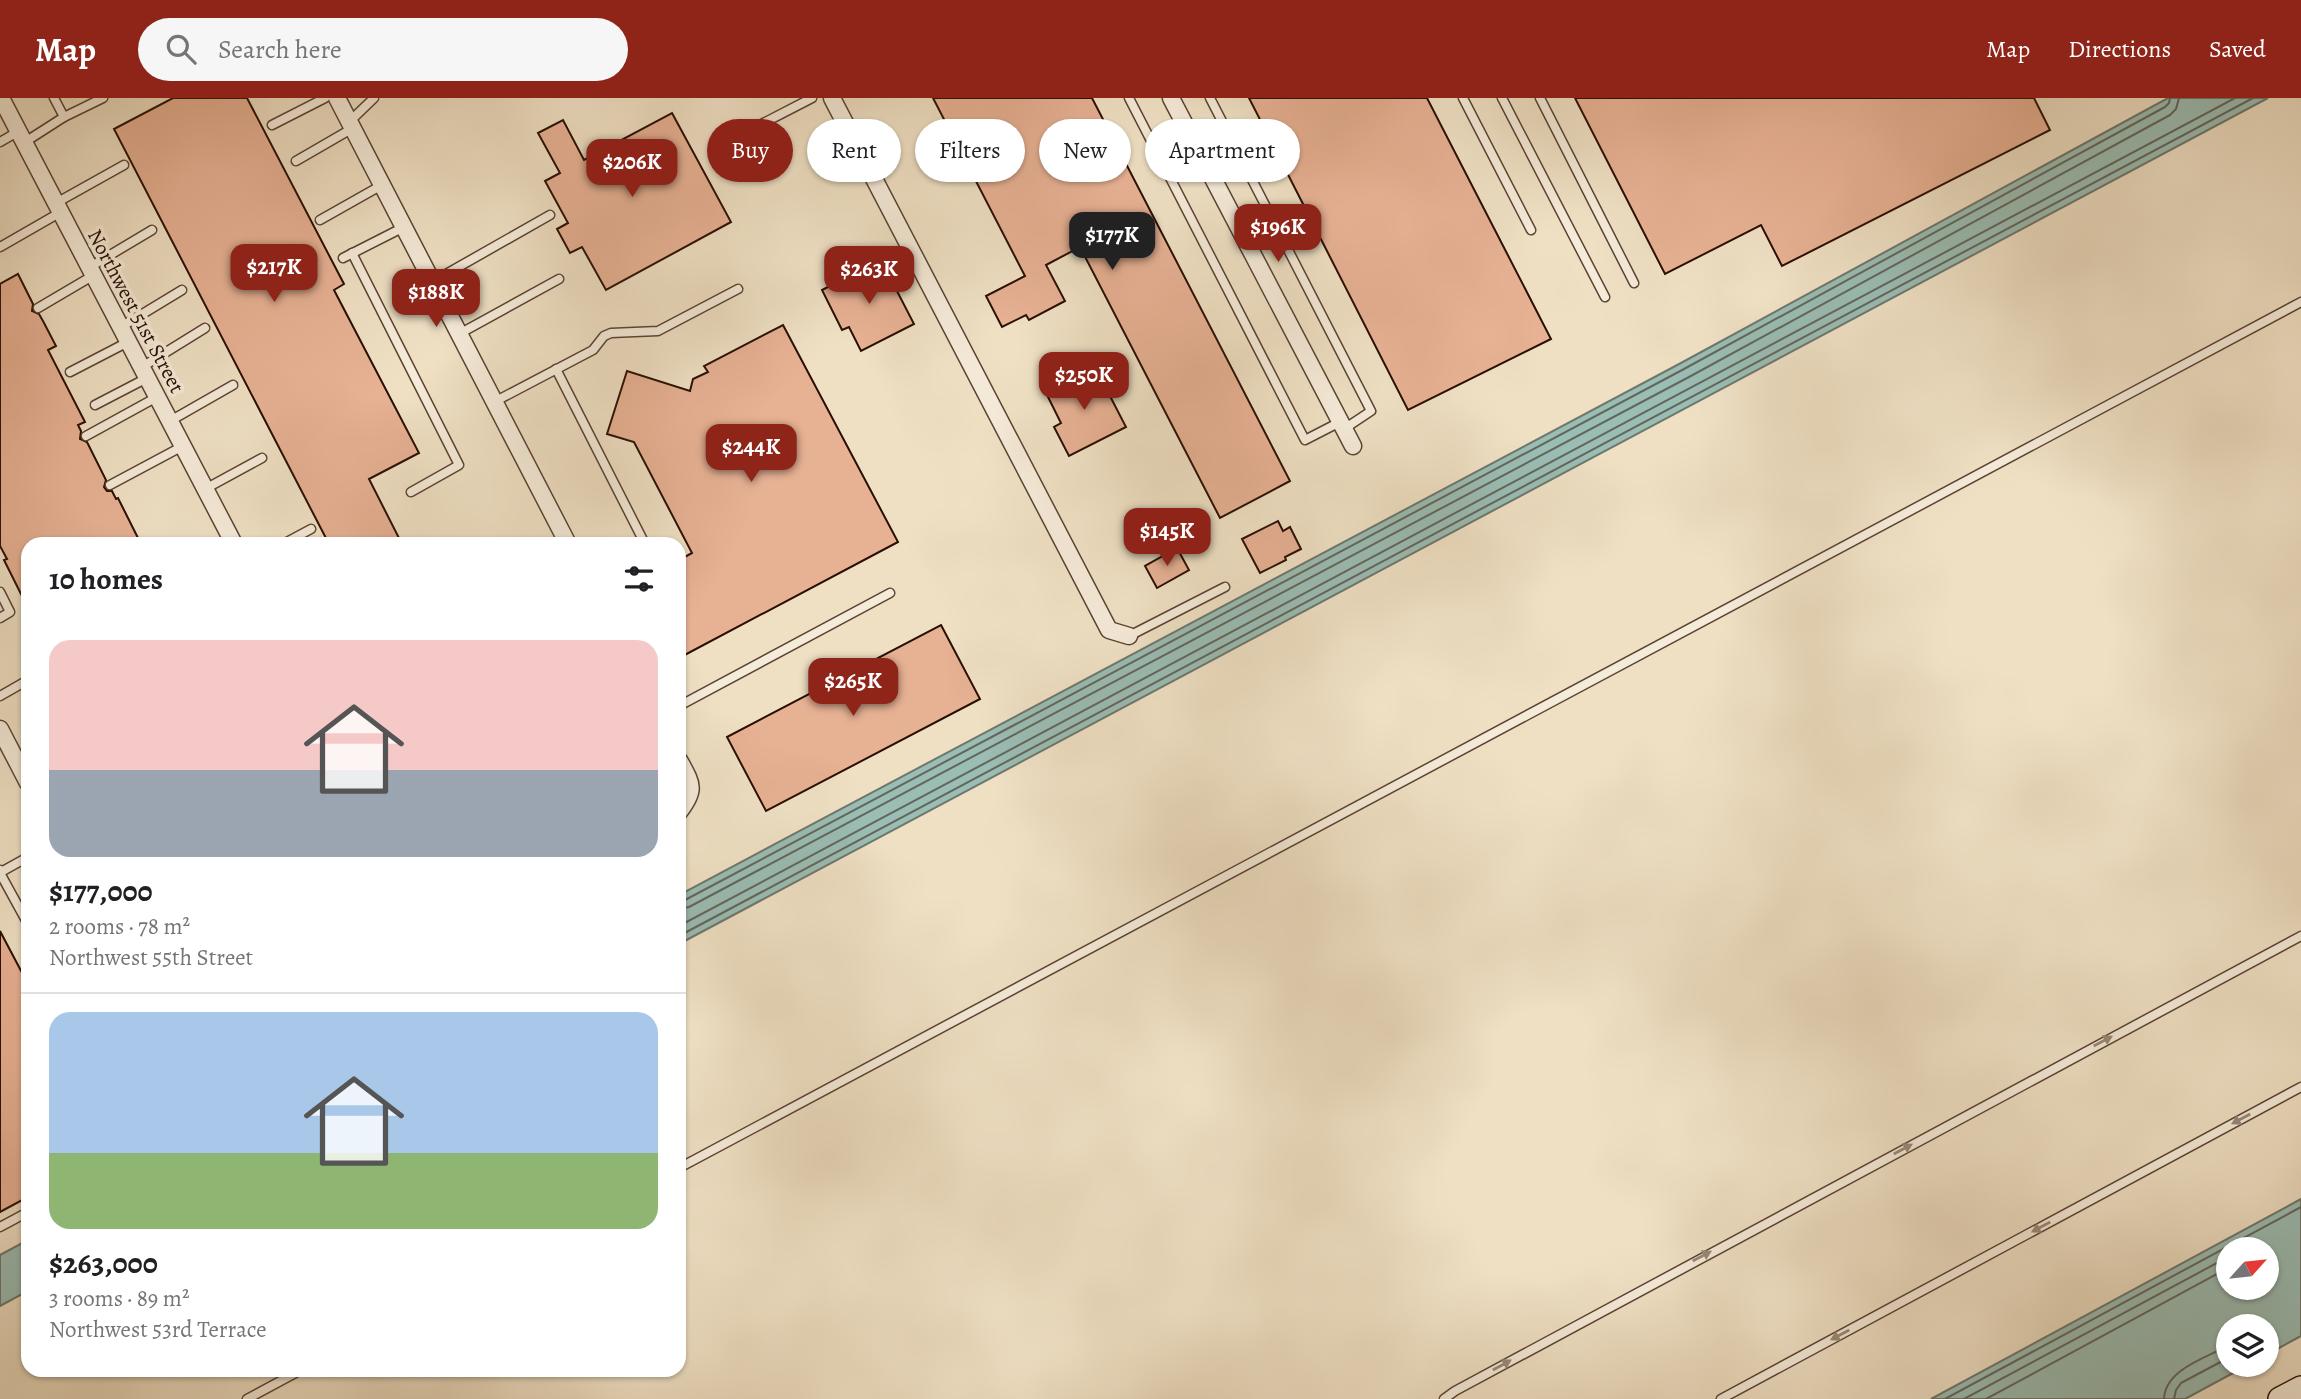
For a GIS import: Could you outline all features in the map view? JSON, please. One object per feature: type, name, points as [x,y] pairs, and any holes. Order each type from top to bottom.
[{"type":"street","name":"Northwest 51st Street","points":[[1,98],[230,537]]},
{"type":"street","points":[[337,98],[564,537]]},
{"type":"street","points":[[832,98],[1109,630],[1129,636]]},
{"type":"street","points":[[1171,98],[1353,446]]},
{"type":"street","points":[[0,729],[21,768]]},
{"type":"street","points":[[686,773],[691,783],[690,799],[686,804]]},
{"type":"street","points":[[2280,1399],[2301,1388]]},
{"type":"lane","points":[[54,98],[64,117]]},
{"type":"lane","points":[[0,142],[22,137],[103,98]]},
{"type":"lane","points":[[272,125],[325,98]]},
{"type":"lane","points":[[296,161],[351,125],[374,98]]},
{"type":"lane","points":[[771,119],[812,98]]},
{"type":"lane","points":[[1129,98],[1305,440],[1371,411],[1210,98]]},
{"type":"lane","points":[[1463,98],[1531,230]]},
{"type":"lane","points":[[1503,98],[1605,297]]},
{"type":"lane","points":[[1541,98],[1634,283]]},
{"type":"lane","points":[[0,247],[124,165]]},
{"type":"lane","points":[[320,220],[382,185]]},
{"type":"lane","points":[[432,282],[550,215]]},
{"type":"lane","points":[[343,258],[404,227]]},
{"type":"lane","points":[[38,308],[152,230]]},
{"type":"lane","points":[[352,253],[458,465],[411,492]]},
{"type":"lane","points":[[459,334],[559,279]]},
{"type":"lane","points":[[494,402],[593,350],[604,336],[611,332],[658,331],[738,289]]},
{"type":"lane","points":[[70,372],[182,290]]},
{"type":"lane","points":[[686,1164],[2301,302]]},
{"type":"lane","points":[[95,405],[205,328]]},
{"type":"lane","points":[[556,369],[641,537]]},
{"type":"lane","points":[[170,421],[233,385]]},
{"type":"lane","points":[[86,436],[157,397]]},
{"type":"lane","points":[[110,485],[183,446]]},
{"type":"lane","points":[[205,489],[262,458]]},
{"type":"lane","points":[[295,537],[311,528]]},
{"type":"lane","points":[[1129,636],[1225,587]]},
{"type":"lane","points":[[0,592],[10,612],[0,618]]},
{"type":"lane","points":[[686,702],[890,593]]},
{"type":"lane","points":[[0,696],[21,684]]},
{"type":"lane","points":[[21,862],[0,872],[21,911]]},
{"type":"lane","points":[[1444,1399],[1641,1289],[2301,936]]},
{"type":"lane","points":[[1721,1399],[2301,1087]]},
{"type":"lane","points":[[0,1227],[21,1216]]},
{"type":"lane","points":[[247,1399],[288,1377]]},
{"type":"water","points":[[2168,98],[2268,98],[686,940],[686,891],[1681,363]]},
{"type":"water","points":[[2301,1199],[2301,1336],[2279,1348],[2279,1314],[2216,1314],[2216,1377],[2226,1377],[2185,1399],[1931,1399],[2216,1245],[2216,1300],[2279,1300],[2279,1237],[2231,1237]]},
{"type":"water","points":[[21,1244],[21,1295],[0,1306],[0,1255]]},
{"type":"building","points":[[173,98],[247,98],[344,284],[334,290],[419,453],[369,479],[398,537],[325,537],[114,129]]},
{"type":"building","points":[[933,98],[1092,98],[1103,119],[1039,119],[1039,182],[1131,182],[1131,173],[1290,481],[1220,518],[1080,247],[1046,265],[1065,301],[1029,320],[1026,315],[1002,327],[986,296],[1025,276],[976,182],[1025,182],[1025,119],[944,119]]},
{"type":"building","points":[[1249,98],[1427,98],[1551,339],[1408,410],[1292,182],[1300,182],[1300,119],[1260,119]]},
{"type":"building","points":[[1575,98],[2034,98],[2050,130],[1782,266],[1761,225],[1665,274]]},
{"type":"building","points":[[672,113],[731,222],[606,290],[582,247],[570,253],[557,229],[568,223],[545,181],[560,173],[538,133],[563,120],[584,160]]},
{"type":"building","points":[[881,260],[914,324],[861,351],[849,327],[842,330],[822,290]]},
{"type":"building","points":[[18,274],[33,304],[32,311],[39,314],[56,346],[48,350],[85,422],[78,425],[81,431],[80,439],[87,442],[106,480],[104,487],[118,498],[138,537],[21,537],[21,594],[0,546],[0,284]]},
{"type":"building","points":[[783,325],[898,542],[686,654],[686,556],[692,553],[634,442],[607,434],[627,371],[690,391],[693,379],[708,372],[704,366]]},
{"type":"building","points":[[1095,367],[1126,427],[1069,456],[1054,427],[1061,423],[1046,393]]},
{"type":"building","points":[[1278,521],[1283,531],[1290,527],[1301,549],[1260,573],[1242,539]]},
{"type":"building","points":[[1177,548],[1189,570],[1157,588],[1145,566]]},
{"type":"building","points":[[941,625],[980,699],[766,811],[727,737]]},
{"type":"building","points":[[0,931],[21,971],[21,1201],[0,1212]]}]
